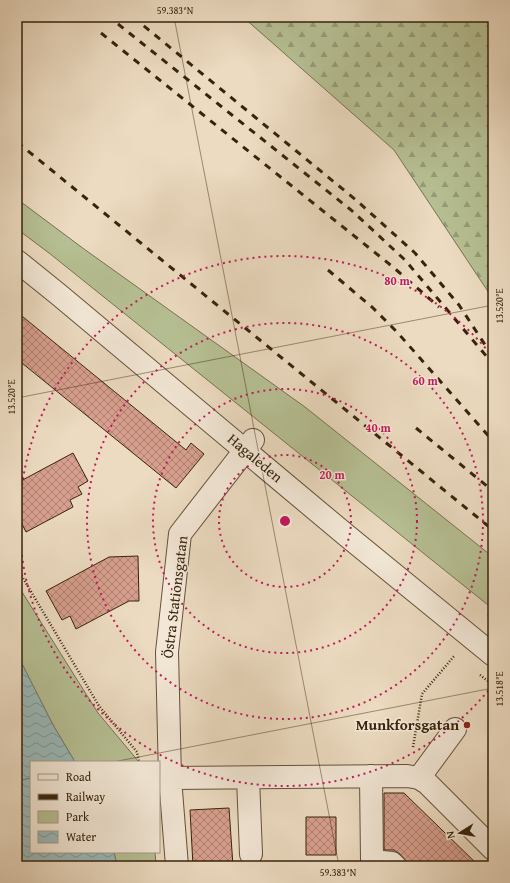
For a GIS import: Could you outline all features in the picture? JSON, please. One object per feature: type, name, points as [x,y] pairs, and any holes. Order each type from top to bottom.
[{"type":"street","name":"Hagaleden","points":[[17,245],[66,284],[248,445],[346,535],[493,655]]},
{"type":"street","name":"Hagaleden","points":[[17,261],[248,445],[354,526],[493,640]]},
{"type":"street","name":"Östra Stationsgatan","points":[[177,866],[170,778],[167,652],[180,534],[248,445]]},
{"type":"street","points":[[413,777],[455,729]]},
{"type":"street","points":[[371,776],[372,861],[392,863],[395,866]]},
{"type":"street","points":[[170,778],[413,777],[427,783],[493,849]]},
{"type":"street","points":[[248,778],[252,854]]},
{"type":"path","points":[[17,568],[99,706],[137,752],[139,761]]},
{"type":"path","points":[[488,614],[493,618]]},
{"type":"path","points":[[413,777],[422,694],[455,655]]},
{"type":"green space","points":[[243,17],[481,17],[493,27],[493,299],[394,150]]},
{"type":"green space","points":[[17,199],[84,249],[305,407],[493,557],[493,609],[49,253],[17,229]]},
{"type":"green space","points":[[17,584],[98,713],[138,761],[74,761],[53,725],[17,654]]},
{"type":"green space","points":[[114,853],[155,853],[156,866],[117,866]]},
{"type":"water","points":[[17,654],[53,725],[74,761],[30,761],[30,853],[114,853],[117,866],[17,866]]},
{"type":"building","points":[[17,312],[186,450],[191,443],[204,454],[176,488],[17,359]]},
{"type":"building","points":[[73,453],[88,481],[78,487],[82,494],[70,500],[73,507],[26,532],[17,514],[17,483]]},
{"type":"building","points":[[138,556],[139,601],[129,601],[76,629],[70,616],[62,620],[46,591],[109,557]]},
{"type":"building","points":[[384,793],[404,793],[479,866],[410,866],[400,854],[394,850],[384,850]]},
{"type":"building","points":[[229,808],[233,866],[193,866],[190,810]]},
{"type":"building","points":[[306,817],[336,817],[336,855],[306,855]]},
{"type":"railway","points":[[133,17],[356,200],[415,253],[459,305],[493,357]]},
{"type":"railway","points":[[118,24],[351,210],[405,260],[493,364]]},
{"type":"railway","points":[[101,33],[393,267],[439,307]]},
{"type":"railway","points":[[17,142],[493,530]]},
{"type":"railway","points":[[328,270],[372,307],[397,332],[493,441]]},
{"type":"railway","points":[[416,428],[493,491]]},
{"type":"place","name":"Munkforsgatan","points":[[467,725]]}]
